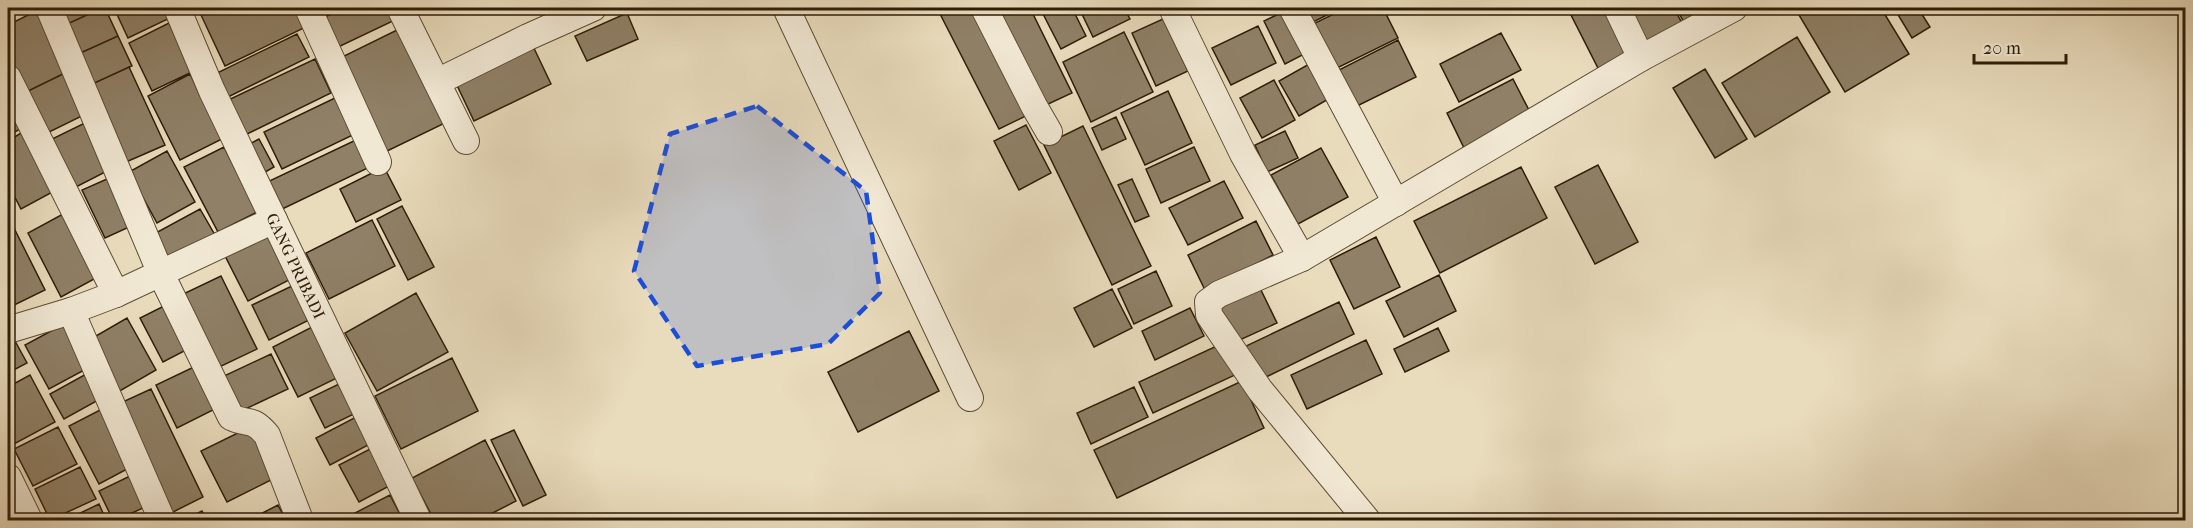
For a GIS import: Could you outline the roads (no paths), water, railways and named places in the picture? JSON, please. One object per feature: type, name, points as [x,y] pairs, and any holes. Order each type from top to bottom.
[{"type":"street","points":[[49,8],[161,274],[231,417],[258,425],[267,435],[300,520]]},
{"type":"street","name":"GANG PRIBADI","points":[[177,8],[212,92],[418,520]]},
{"type":"street","points":[[308,8],[378,162]]},
{"type":"street","points":[[400,8],[466,141]]},
{"type":"street","points":[[437,82],[593,8]]},
{"type":"street","points":[[786,8],[970,398]]},
{"type":"street","points":[[984,8],[1049,132]]},
{"type":"street","points":[[1172,8],[1244,154],[1302,258]]},
{"type":"street","points":[[1292,8],[1396,203]]},
{"type":"street","points":[[1617,8],[1641,58]]},
{"type":"street","points":[[1366,520],[1260,390],[1209,315],[1208,304],[1211,299],[1302,258],[1641,58],[1734,8]]},
{"type":"street","points":[[8,78],[116,294]]},
{"type":"street","points":[[8,330],[116,294],[274,220]]},
{"type":"street","points":[[70,311],[162,520]]},
{"type":"street","points":[[8,477],[29,520]]}]
